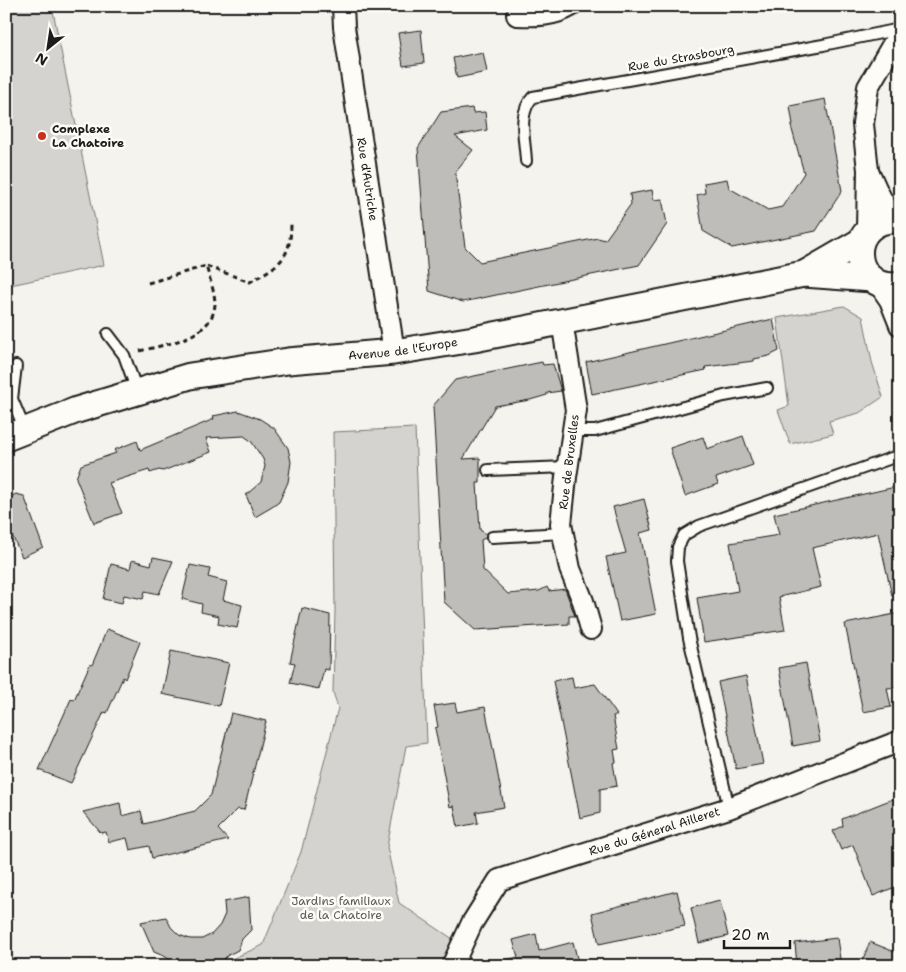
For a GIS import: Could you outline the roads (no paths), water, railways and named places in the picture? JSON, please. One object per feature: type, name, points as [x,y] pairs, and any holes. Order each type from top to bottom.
[{"type":"street","name":"Rue d'Autriche","points":[[343,6],[346,37],[394,352]]},
{"type":"street","points":[[518,15],[539,16],[561,11],[571,6]]},
{"type":"street","points":[[900,30],[868,87],[863,124],[868,170],[864,236],[859,258],[862,266],[884,283],[900,325]]},
{"type":"street","points":[[868,170],[888,211],[900,220]]},
{"type":"street","name":"Avenue de l'Europe","points":[[804,274],[864,236],[876,223],[887,219],[900,220]]},
{"type":"street","name":"Avenue de l'Europe","points":[[16,434],[77,410],[190,376],[288,361],[394,352],[474,339],[804,274],[884,283]]},
{"type":"street","name":"Rue de Bruxelles","points":[[562,321],[576,410],[567,467],[562,524],[570,569],[583,600],[591,629]]},
{"type":"street","name":"Rue du Géneral Ailleret","points":[[452,966],[472,923],[499,880],[729,808],[900,741]]},
{"type":"lane","name":"Rue du Strasbourg","points":[[526,161],[523,114],[527,104],[533,97],[900,30]]},
{"type":"lane","points":[[108,334],[124,356],[138,392]]},
{"type":"lane","points":[[16,366],[12,399],[16,434]]},
{"type":"lane","points":[[574,431],[595,431],[724,396],[768,388]]},
{"type":"lane","points":[[729,808],[689,638],[677,561],[678,547],[684,535],[699,526],[900,455]]},
{"type":"lane","points":[[488,470],[567,467]]},
{"type":"lane","points":[[492,537],[563,533]]},
{"type":"place","name":"Complexe La Chatoire","points":[[42,136]]},
{"type":"park label","name":"Jardins familiaux de la Chatoire","points":[[341,908]]}]
